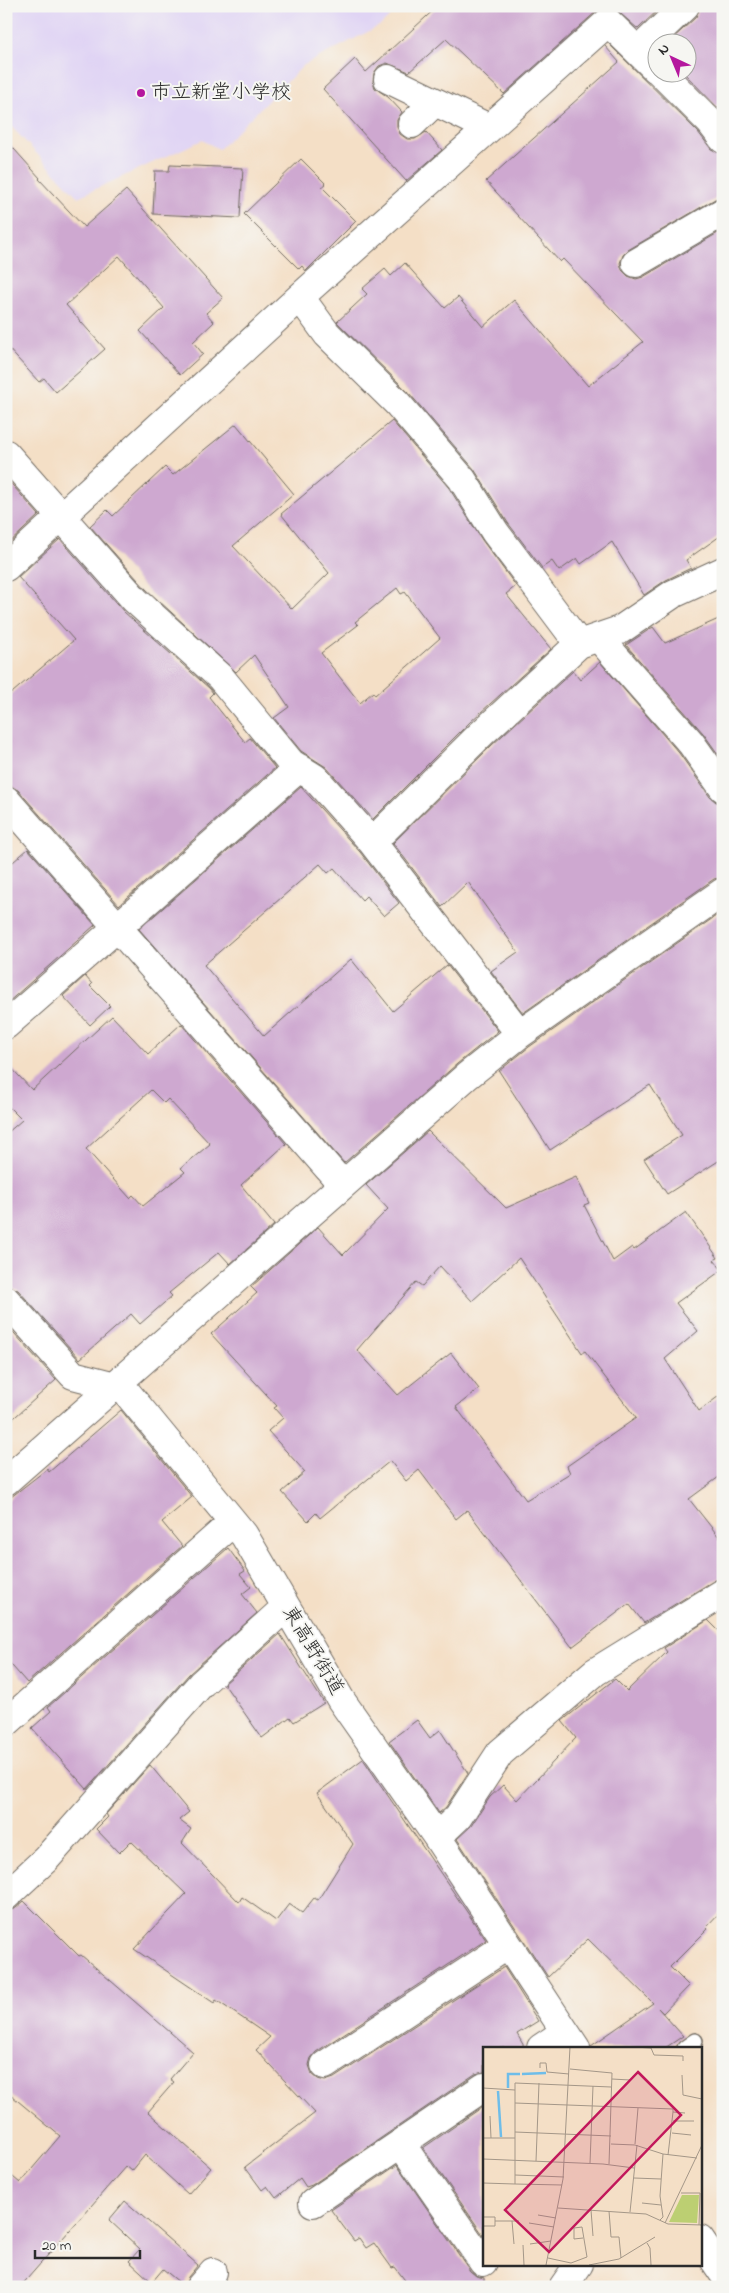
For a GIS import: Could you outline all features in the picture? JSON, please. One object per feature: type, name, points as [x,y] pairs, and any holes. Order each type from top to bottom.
[{"type":"street","points":[[667,32],[685,6]]},
{"type":"street","points":[[6,567],[300,297],[608,22],[646,59]]},
{"type":"street","points":[[388,79],[489,128]]},
{"type":"street","points":[[671,82],[719,124]]},
{"type":"street","points":[[412,124],[435,102]]},
{"type":"street","points":[[636,263],[723,212]]},
{"type":"street","points":[[300,297],[327,334],[397,403],[462,479],[495,532],[589,641],[691,743],[723,788]]},
{"type":"street","points":[[6,454],[135,600],[221,678],[291,763],[315,778],[372,842],[520,1034]]},
{"type":"street","points":[[372,842],[481,734],[589,641],[620,630],[673,594],[723,571]]},
{"type":"street","points":[[6,1025],[299,768]]},
{"type":"street","points":[[6,800],[343,1185]]},
{"type":"street","points":[[6,1481],[467,1076],[520,1034],[723,892]]},
{"type":"street","name":"東高野街道","points":[[6,1300],[73,1375],[123,1388],[244,1535],[342,1700],[437,1837],[570,2040]]},
{"type":"street","points":[[6,1723],[233,1522]]},
{"type":"street","points":[[437,1837],[458,1817],[500,1754],[595,1672],[719,1601]]},
{"type":"street","points":[[6,1896],[46,1860],[201,1684],[286,1607]]},
{"type":"street","points":[[325,2065],[508,1946]]},
{"type":"street","points":[[545,2047],[570,2040]]},
{"type":"street","points":[[313,2203],[483,2088]]},
{"type":"street","points":[[401,2144],[483,2262]]},
{"type":"street","points":[[702,2242],[723,2273]]},
{"type":"street","points":[[563,2287],[578,2266]]},
{"type":"shaded area","name":"市立新堂小学校","points":[[6,6],[401,6],[381,25],[304,65],[219,149],[202,140],[78,197],[6,121]]},
{"type":"building","points":[[438,6],[662,6],[638,29],[613,7],[605,7],[598,10],[504,94],[446,39],[409,72],[387,63],[379,66],[374,73],[373,81],[375,88],[388,97],[402,112],[397,120],[400,134],[407,139],[415,139],[426,132],[442,150],[406,181],[323,89],[355,59],[366,72]]},
{"type":"building","points":[[700,6],[723,6],[723,113],[693,82],[696,82],[696,32],[680,32],[696,17]]},
{"type":"building","points":[[608,43],[698,132],[711,149],[723,154],[723,196],[628,250],[623,255],[620,263],[622,270],[628,276],[636,279],[643,277],[723,230],[723,534],[686,560],[691,568],[666,580],[644,595],[612,542],[581,564],[577,558],[559,571],[552,561],[542,568],[508,523],[474,469],[409,393],[337,322],[367,294],[362,289],[385,269],[391,276],[405,263],[445,308],[458,297],[483,327],[514,300],[588,386],[643,342],[563,259],[560,262],[486,181],[619,62],[605,46]]},
{"type":"building","points":[[6,140],[84,227],[126,190],[223,298],[206,313],[214,322],[193,342],[203,354],[180,375],[140,331],[164,308],[119,256],[66,305],[105,349],[56,392],[44,378],[39,382],[6,346]]},
{"type":"building","points":[[301,159],[326,184],[322,187],[356,221],[306,271],[302,266],[299,269],[244,214]]},
{"type":"building","points":[[170,165],[243,168],[240,218],[153,214],[155,171],[169,171]]},
{"type":"building","points":[[392,421],[449,488],[482,540],[516,586],[506,594],[551,649],[470,722],[373,819],[326,767],[301,751],[274,718],[289,707],[254,655],[236,672],[146,589],[90,526],[107,510],[113,516],[165,467],[173,475],[236,424],[294,494],[233,546],[292,609],[329,573],[281,514]],"holes":[[[397,588],[401,594],[405,592],[440,638],[375,695],[373,692],[360,703],[321,653],[358,625],[355,622]]]},
{"type":"building","points":[[6,478],[39,515],[6,546]]},
{"type":"building","points":[[60,539],[124,612],[210,689],[213,693],[209,697],[245,742],[250,738],[275,768],[119,905],[18,790],[6,785],[6,698],[74,640],[18,577]]},
{"type":"building","points":[[723,617],[723,761],[703,733],[626,645],[653,627],[665,643]]},
{"type":"building","points":[[600,662],[679,753],[710,797],[716,802],[723,803],[723,877],[714,879],[523,1013],[491,971],[518,952],[468,882],[442,907],[393,843],[492,745],[573,671],[580,680]]},
{"type":"building","points":[[301,787],[360,852],[399,903],[384,916],[366,896],[362,900],[334,868],[328,873],[320,864],[204,965],[264,1036],[351,959],[393,1011],[447,965],[498,1031],[457,1064],[344,1163],[139,929]]},
{"type":"building","points":[[28,849],[95,925],[6,1004],[6,868]]},
{"type":"building","points":[[723,911],[723,1158],[667,1194],[644,1159],[682,1135],[650,1085],[550,1150],[499,1071],[529,1047]]},
{"type":"building","points":[[85,976],[92,984],[90,986],[110,1006],[90,1025],[63,996]]},
{"type":"building","points":[[112,1016],[148,1054],[181,1024],[286,1144],[241,1185],[274,1225],[230,1264],[219,1252],[169,1293],[172,1296],[140,1324],[131,1314],[80,1359],[18,1290],[6,1285],[6,1134],[22,1120],[6,1104],[6,1062],[32,1090]],"holes":[[[151,1090],[164,1103],[168,1099],[210,1144],[181,1168],[185,1172],[143,1206],[133,1195],[130,1198],[86,1149]]]},
{"type":"building","points":[[428,1131],[506,1208],[576,1177],[589,1203],[584,1205],[613,1261],[632,1247],[634,1250],[686,1212],[718,1258],[714,1260],[722,1270],[676,1303],[698,1331],[665,1359],[699,1411],[723,1393],[723,1474],[689,1499],[723,1542],[723,1577],[644,1623],[629,1604],[572,1647],[467,1510],[456,1519],[419,1470],[406,1481],[390,1461],[320,1518],[316,1513],[308,1521],[282,1492],[305,1472],[268,1431],[283,1418],[274,1408],[277,1406],[211,1334],[257,1293],[251,1287],[318,1227],[343,1255],[388,1209],[366,1185]],"holes":[[[519,1258],[582,1353],[585,1351],[636,1418],[567,1466],[570,1473],[526,1500],[456,1407],[479,1389],[451,1353],[398,1395],[357,1350],[416,1282],[422,1286],[440,1266],[472,1301]]]},
{"type":"building","points":[[6,1324],[56,1380],[6,1425]]},
{"type":"building","points":[[121,1410],[192,1497],[162,1522],[182,1546],[27,1683],[6,1659],[6,1501],[47,1469],[49,1472]]},
{"type":"building","points":[[228,1548],[245,1571],[240,1574],[251,1587],[242,1594],[257,1613],[189,1674],[87,1789],[32,1728],[51,1711],[48,1707]]},
{"type":"building","points":[[708,1620],[723,1635],[723,1909],[706,1927],[708,1929],[670,1967],[689,1986],[663,2013],[658,2008],[683,2036],[666,2047],[591,2047],[653,2003],[588,1939],[548,1977],[457,1839],[471,1826],[490,1797],[503,1785],[517,1800],[576,1738],[562,1721],[615,1679],[627,1691],[667,1652],[664,1648]]},
{"type":"building","points":[[280,1634],[324,1703],[294,1722],[290,1717],[262,1738],[224,1684]]},
{"type":"building","points":[[417,1720],[430,1738],[440,1730],[468,1773],[446,1807],[439,1813],[389,1741]]},
{"type":"building","points":[[363,1759],[486,1940],[316,2052],[311,2058],[309,2065],[312,2074],[318,2079],[325,2081],[334,2078],[504,1967],[538,2021],[517,2034],[524,2047],[483,2047],[483,2072],[475,2074],[312,2185],[306,2187],[300,2178],[276,2198],[267,2186],[262,2190],[245,2167],[315,2113],[256,2050],[270,2037],[216,2000],[214,2003],[134,1949],[186,1894],[131,1841],[119,1853],[96,1829],[108,1817],[106,1814],[150,1765],[189,1812],[179,1820],[191,1829],[182,1843],[239,1902],[242,1897],[276,1921],[289,1904],[302,1913],[314,1898],[318,1900],[353,1844],[317,1793]]},
{"type":"building","points":[[24,1901],[79,1956],[81,1955],[193,2052],[170,2079],[174,2082],[148,2112],[211,2168],[188,2194],[145,2155],[132,2171],[126,2166],[20,2287],[6,2287],[6,2171],[20,2183],[60,2136],[6,2091],[6,1912],[16,1908]]},
{"type":"building","points":[[483,2107],[483,2235],[423,2148]]},
{"type":"building","points":[[397,2165],[470,2271],[476,2276],[484,2278],[484,2287],[410,2287],[395,2267],[392,2268],[374,2243],[366,2248],[359,2238],[354,2241],[331,2210]]},
{"type":"building","points":[[125,2201],[198,2265],[188,2277],[185,2287],[163,2269],[152,2282],[129,2261],[140,2249],[109,2220]]},
{"type":"place","name":"市立新堂小学校","points":[[141,93]]}]
